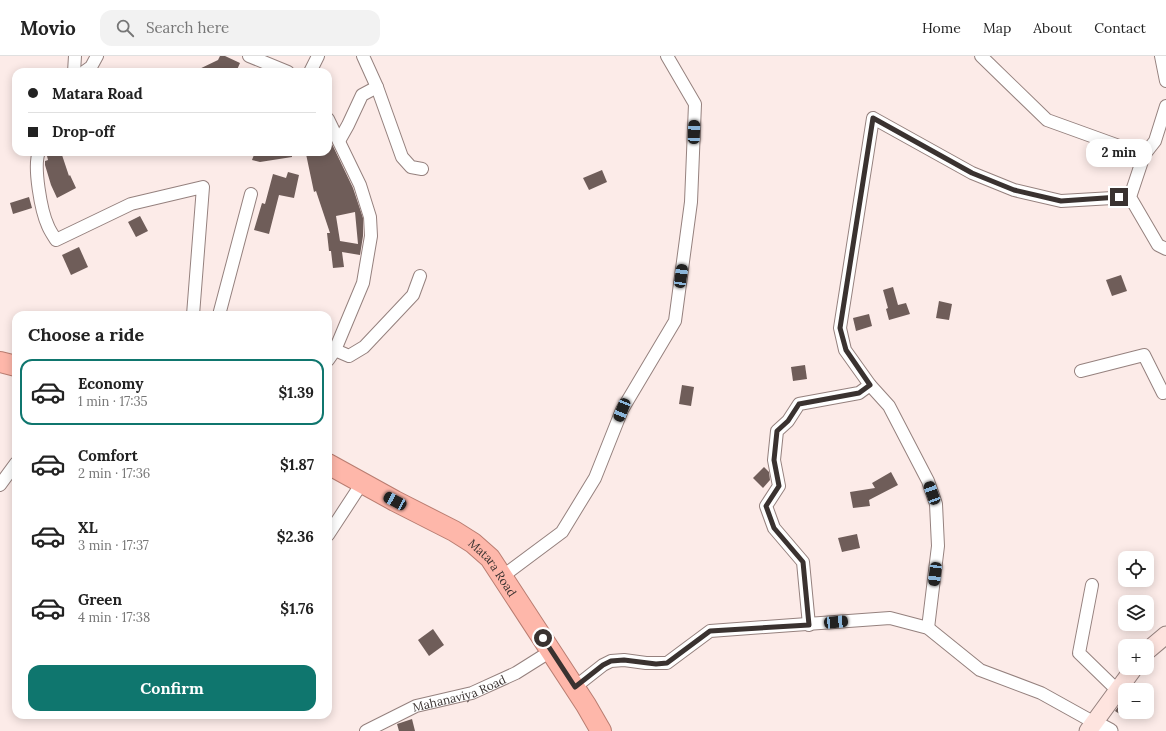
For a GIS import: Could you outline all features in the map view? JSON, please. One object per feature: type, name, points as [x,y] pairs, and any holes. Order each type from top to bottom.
[{"type":"highway","points":[[0,362],[12,365]]},
{"type":"highway","name":"Matara Road","points":[[332,466],[362,484],[454,531],[473,543],[490,558],[575,687],[601,731]]},
{"type":"main road","points":[[1154,645],[1166,635]]},
{"type":"main road","points":[[1091,727],[1129,675]]},
{"type":"street","points":[[74,68],[75,56]]},
{"type":"street","points":[[91,68],[97,56]]},
{"type":"street","points":[[250,56],[275,68]]},
{"type":"street","points":[[312,68],[318,56]]},
{"type":"street","points":[[363,56],[377,87],[402,157],[411,167],[422,169]]},
{"type":"street","points":[[503,576],[562,532],[595,478],[622,410],[675,321],[691,202],[695,104],[667,56]]},
{"type":"street","points":[[981,56],[1047,120],[1144,155]]},
{"type":"street","points":[[1161,56],[1166,82]]},
{"type":"street","points":[[339,141],[362,95],[377,87]]},
{"type":"street","points":[[1166,106],[1155,141],[1144,155],[1130,197],[1158,245],[1166,249]]},
{"type":"street","points":[[928,628],[938,546],[936,504],[928,481],[888,406],[870,385],[846,350],[840,328],[873,118],[972,173],[1014,190],[1061,201],[1130,197]]},
{"type":"street","points":[[332,126],[360,185],[370,218],[370,236],[363,283],[332,354]]},
{"type":"street","points":[[37,156],[39,194],[48,225],[56,240],[131,204],[203,187],[193,311]]},
{"type":"street","points":[[220,311],[251,194]]},
{"type":"street","points":[[335,350],[349,356],[364,347],[413,294],[420,276]]},
{"type":"street","points":[[1081,371],[1144,355],[1163,392],[1166,392]]},
{"type":"street","points":[[809,625],[803,562],[774,528],[766,506],[779,486],[774,460],[777,431],[788,421],[799,404],[859,393],[870,385]]},
{"type":"street","points":[[0,485],[12,468]]},
{"type":"street","points":[[332,529],[362,484]]},
{"type":"street","points":[[1092,585],[1080,653],[1117,690]]},
{"type":"street","points":[[575,687],[603,665],[611,661],[624,660],[651,664],[667,663],[710,631],[890,618],[928,628],[980,670],[1041,693],[1091,727],[1110,731]]},
{"type":"street","name":"Mahanaviya Road","points":[[366,731],[416,706],[472,693],[516,673],[551,651]]},
{"type":"building","points":[[220,56],[225,56],[240,63],[238,68],[201,68],[218,60]]},
{"type":"building","points":[[332,144],[353,188],[363,218],[363,236],[360,255],[342,252],[344,267],[333,268],[327,233],[330,233],[316,191],[314,192],[306,156],[332,156]],"holes":[[[355,212],[358,244],[340,241],[336,216]]]},
{"type":"building","points":[[47,156],[62,156],[69,176],[70,175],[76,188],[57,198],[45,165],[45,161],[48,160]]},
{"type":"building","points":[[254,156],[292,156],[260,162],[252,160]]},
{"type":"building","points":[[602,170],[607,182],[589,190],[583,178]]},
{"type":"building","points":[[288,172],[299,175],[294,198],[279,195],[269,234],[254,230],[262,203],[265,204],[273,174],[286,178]]},
{"type":"building","points":[[29,197],[32,208],[13,214],[10,203]]},
{"type":"building","points":[[140,216],[148,231],[136,237],[128,222]]},
{"type":"building","points":[[79,247],[88,267],[71,275],[62,255]]},
{"type":"building","points":[[1121,275],[1127,291],[1112,296],[1106,280]]},
{"type":"building","points":[[893,287],[898,305],[906,303],[910,314],[889,320],[886,309],[888,308],[883,290]]},
{"type":"building","points":[[939,301],[952,304],[949,320],[936,318]]},
{"type":"building","points":[[869,314],[872,326],[856,331],[853,318]]},
{"type":"building","points":[[805,365],[807,379],[793,381],[791,367]]},
{"type":"building","points":[[682,385],[694,387],[691,406],[679,404]]},
{"type":"building","points":[[764,467],[769,472],[770,480],[763,488],[753,478]]},
{"type":"building","points":[[891,472],[898,485],[869,500],[870,506],[853,508],[850,492],[875,488],[872,483]]},
{"type":"building","points":[[857,534],[860,548],[842,552],[838,538]]},
{"type":"building","points":[[433,629],[444,645],[429,656],[418,640]]},
{"type":"building","points":[[412,719],[415,731],[399,731],[397,724]]},
{"type":"route","points":[[543,638],[575,687],[603,665],[611,661],[634,660],[656,664],[667,663],[710,631],[809,625],[803,562],[774,528],[766,506],[779,486],[774,460],[777,431],[788,421],[799,404],[859,393],[870,385],[846,350],[840,328],[873,118],[972,173],[1014,190],[1061,201],[1119,197]]}]
